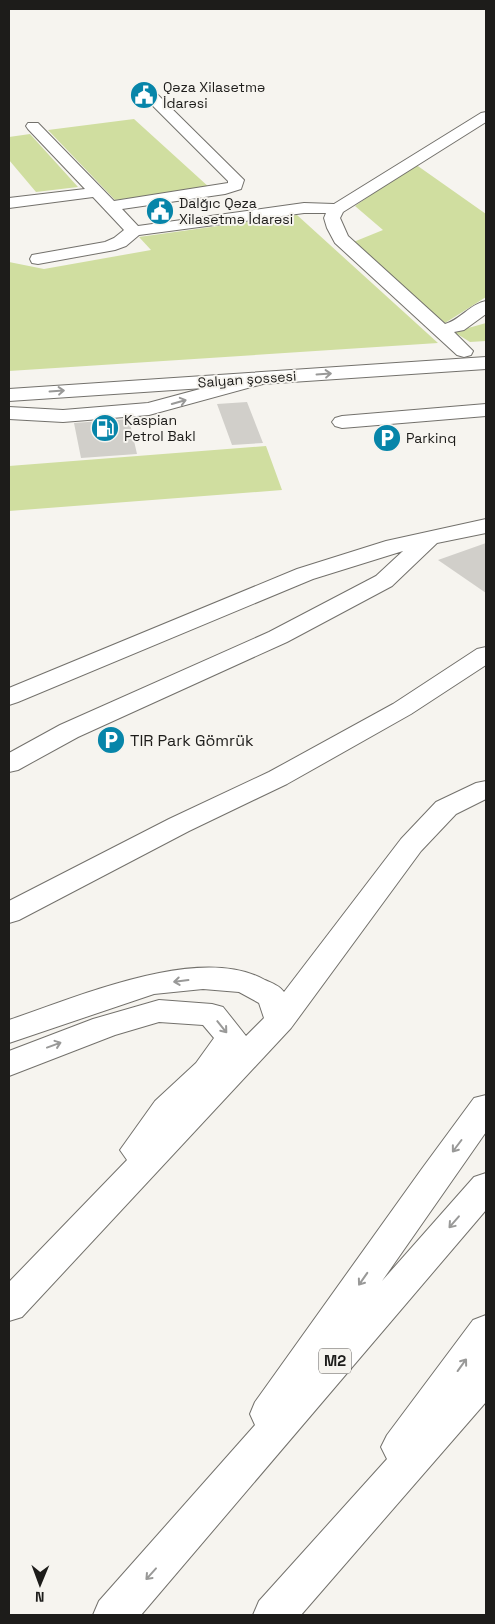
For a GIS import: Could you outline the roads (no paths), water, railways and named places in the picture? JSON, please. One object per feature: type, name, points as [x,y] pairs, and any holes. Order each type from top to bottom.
[{"type":"main road","points":[[110,206],[235,186],[236,180],[150,95]]},
{"type":"main road","points":[[464,351],[341,239],[332,218],[337,209],[486,116]]},
{"type":"main road","points":[[33,126],[134,231]]},
{"type":"main road","points":[[9,203],[97,192]]},
{"type":"main road","points":[[38,259],[109,246],[120,242],[134,231],[304,208],[337,209]]},
{"type":"main road","points":[[441,330],[458,326],[486,306]]},
{"type":"main road","name":"Salyan şossesi","points":[[9,380],[486,350]]},
{"type":"main road","name":"Salyan şossesi","points":[[9,394],[486,363]]},
{"type":"main road","points":[[9,413],[63,416],[149,409],[264,378]]},
{"type":"main road","points":[[342,422],[486,410]]},
{"type":"main road","points":[[9,697],[305,574],[394,546],[486,526]]},
{"type":"main road","points":[[9,764],[69,731],[278,637],[376,586],[384,581],[430,538]]},
{"type":"main road","points":[[9,913],[179,825],[278,778],[402,709],[486,654]]},
{"type":"main road","points":[[9,1306],[280,1020],[411,844],[446,808],[486,790]]},
{"type":"main road","points":[[9,1032],[151,984],[203,978],[245,982],[272,997],[280,1020]]},
{"type":"main road","points":[[9,1064],[104,1027],[159,1011],[212,1015],[231,1038],[207,1070],[167,1110],[143,1140],[92,1219]]},
{"type":"main road","points":[[183,1537],[433,1179],[486,1107]]},
{"type":"main road","name":"M2","points":[[114,1615],[486,1186]]},
{"type":"main road","points":[[286,1601],[486,1331]]},
{"type":"main road","points":[[286,1601],[486,1375]]},
{"type":"place","name":"Qəza Xilasetmə İdarəsi","points":[[144,95]]},
{"type":"place","name":"Dalğıc Qəza Xilasetmə İdarəsi","points":[[160,211]]},
{"type":"place","name":"Kaspian Petrol Bakl","points":[[105,428]]},
{"type":"place","name":"Parkinq","points":[[387,438]]},
{"type":"place","name":"TIR Park Gömrük","points":[[111,740]]}]
